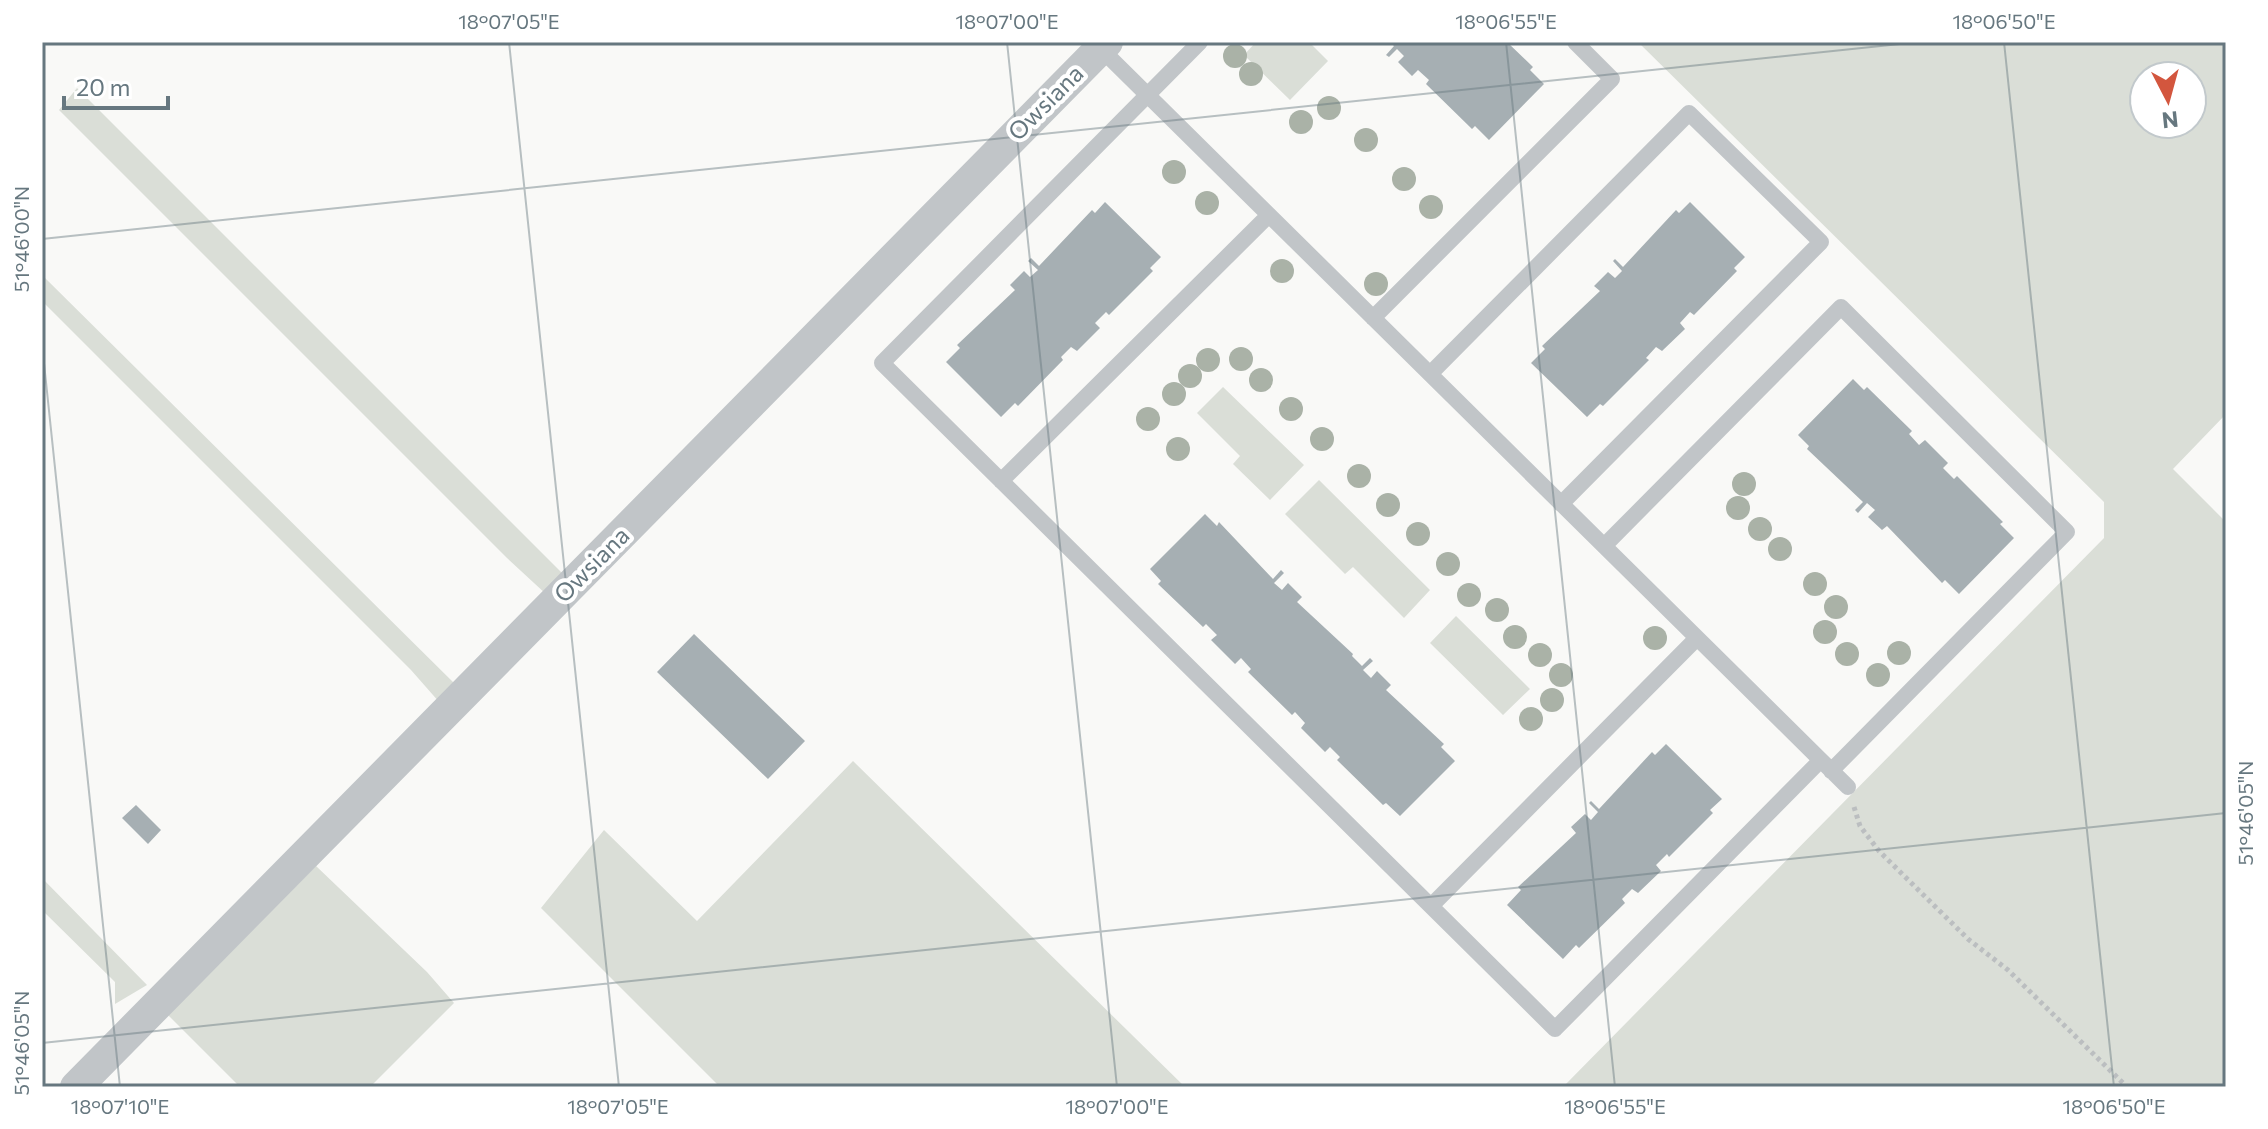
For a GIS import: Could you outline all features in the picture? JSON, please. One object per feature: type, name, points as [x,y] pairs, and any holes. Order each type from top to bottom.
[{"type":"street","name":"Owsiana","points":[[76,1087],[1104,45]]},
{"type":"lane","points":[[1200,42],[882,363],[1555,1029],[2067,532],[1841,307],[1604,546]]},
{"type":"lane","points":[[1373,318],[1612,79],[1575,42]]},
{"type":"lane","points":[[1104,45],[1148,95],[1848,787]]},
{"type":"lane","points":[[1430,374],[1689,113],[1821,242],[1561,504]]},
{"type":"lane","points":[[1001,481],[1269,215]]},
{"type":"lane","points":[[1431,906],[1697,638]]},
{"type":"path","points":[[1848,787],[1860,826],[1879,851],[1968,939],[2008,970],[2127,1087]]},
{"type":"shaded area","points":[[1256,42],[1309,42],[1328,61],[1290,100],[1244,55]]},
{"type":"shaded area","points":[[1638,42],[2226,42],[2226,414],[2173,469],[2226,522],[2226,1087],[1563,1087],[2104,538],[2104,502]]},
{"type":"shaded area","points":[[77,88],[565,576],[547,595],[59,110]]},
{"type":"shaded area","points":[[42,275],[457,686],[440,703],[411,670],[42,301]]},
{"type":"shaded area","points":[[1223,387],[1304,465],[1270,500],[1233,464],[1240,456],[1197,413]]},
{"type":"shaded area","points":[[1319,480],[1430,590],[1404,618],[1353,567],[1345,574],[1285,514]]},
{"type":"shaded area","points":[[1456,616],[1530,689],[1503,715],[1430,643]]},
{"type":"shaded area","points":[[853,761],[1185,1087],[720,1087],[541,908],[604,830],[697,921]]},
{"type":"shaded area","points":[[316,866],[427,972],[454,1003],[370,1087],[240,1087],[168,1015]]},
{"type":"shaded area","points":[[42,878],[147,985],[115,1004],[115,982],[42,910]]},
{"type":"building","points":[[1390,42],[1507,42],[1533,67],[1530,70],[1544,84],[1489,140],[1475,126],[1472,129],[1426,84],[1429,80],[1418,70],[1412,76],[1398,62],[1404,56],[1397,49],[1389,57],[1386,55],[1394,46]]},
{"type":"building","points":[[1105,202],[1161,257],[1150,268],[1153,271],[1109,315],[1106,312],[1095,323],[1100,328],[1077,351],[1071,347],[1061,357],[1063,360],[1018,406],[1015,403],[1001,417],[946,362],[960,348],[957,345],[1015,290],[1010,285],[1024,271],[1030,277],[1038,270],[1028,261],[1031,258],[1039,266],[1092,210],[1095,213]]},
{"type":"building","points":[[1690,202],[1745,257],[1734,268],[1737,271],[1694,315],[1690,312],[1680,323],[1685,329],[1662,351],[1656,347],[1646,358],[1649,360],[1603,406],[1600,404],[1587,417],[1531,363],[1545,349],[1542,346],[1600,291],[1594,286],[1608,272],[1615,278],[1622,271],[1613,261],[1615,259],[1623,267],[1676,210],[1679,213]]},
{"type":"building","points":[[1853,379],[1864,390],[1867,387],[1912,431],[1909,434],[1919,445],[1925,440],[1948,463],[1943,468],[1954,479],[1957,476],[2003,522],[2000,524],[2014,538],[1959,594],[1945,580],[1942,583],[1887,526],[1882,530],[1868,517],[1875,510],[1867,503],[1858,513],[1855,510],[1863,502],[1807,449],[1809,446],[1798,435]]},
{"type":"building","points":[[1205,514],[1217,526],[1219,522],[1273,579],[1281,570],[1284,573],[1274,583],[1282,590],[1288,583],[1302,597],[1297,602],[1362,666],[1370,658],[1373,661],[1363,670],[1371,678],[1377,671],[1391,685],[1386,690],[1444,744],[1441,747],[1455,761],[1400,816],[1386,803],[1383,805],[1337,760],[1340,757],[1330,747],[1325,752],[1301,728],[1305,723],[1295,712],[1292,715],[1248,672],[1251,669],[1241,658],[1235,664],[1211,640],[1217,635],[1206,624],[1203,627],[1158,584],[1161,581],[1150,569]]},
{"type":"building","points":[[694,634],[805,741],[768,779],[657,672]]},
{"type":"building","points":[[1666,744],[1722,799],[1710,810],[1713,813],[1669,857],[1667,854],[1656,865],[1661,871],[1638,893],[1632,889],[1622,899],[1625,903],[1579,948],[1576,945],[1563,959],[1507,905],[1521,890],[1518,887],[1576,833],[1571,827],[1585,814],[1591,820],[1598,812],[1589,803],[1591,801],[1599,809],[1652,752],[1655,755]]},
{"type":"building","points":[[136,805],[161,830],[148,844],[122,818]]}]
